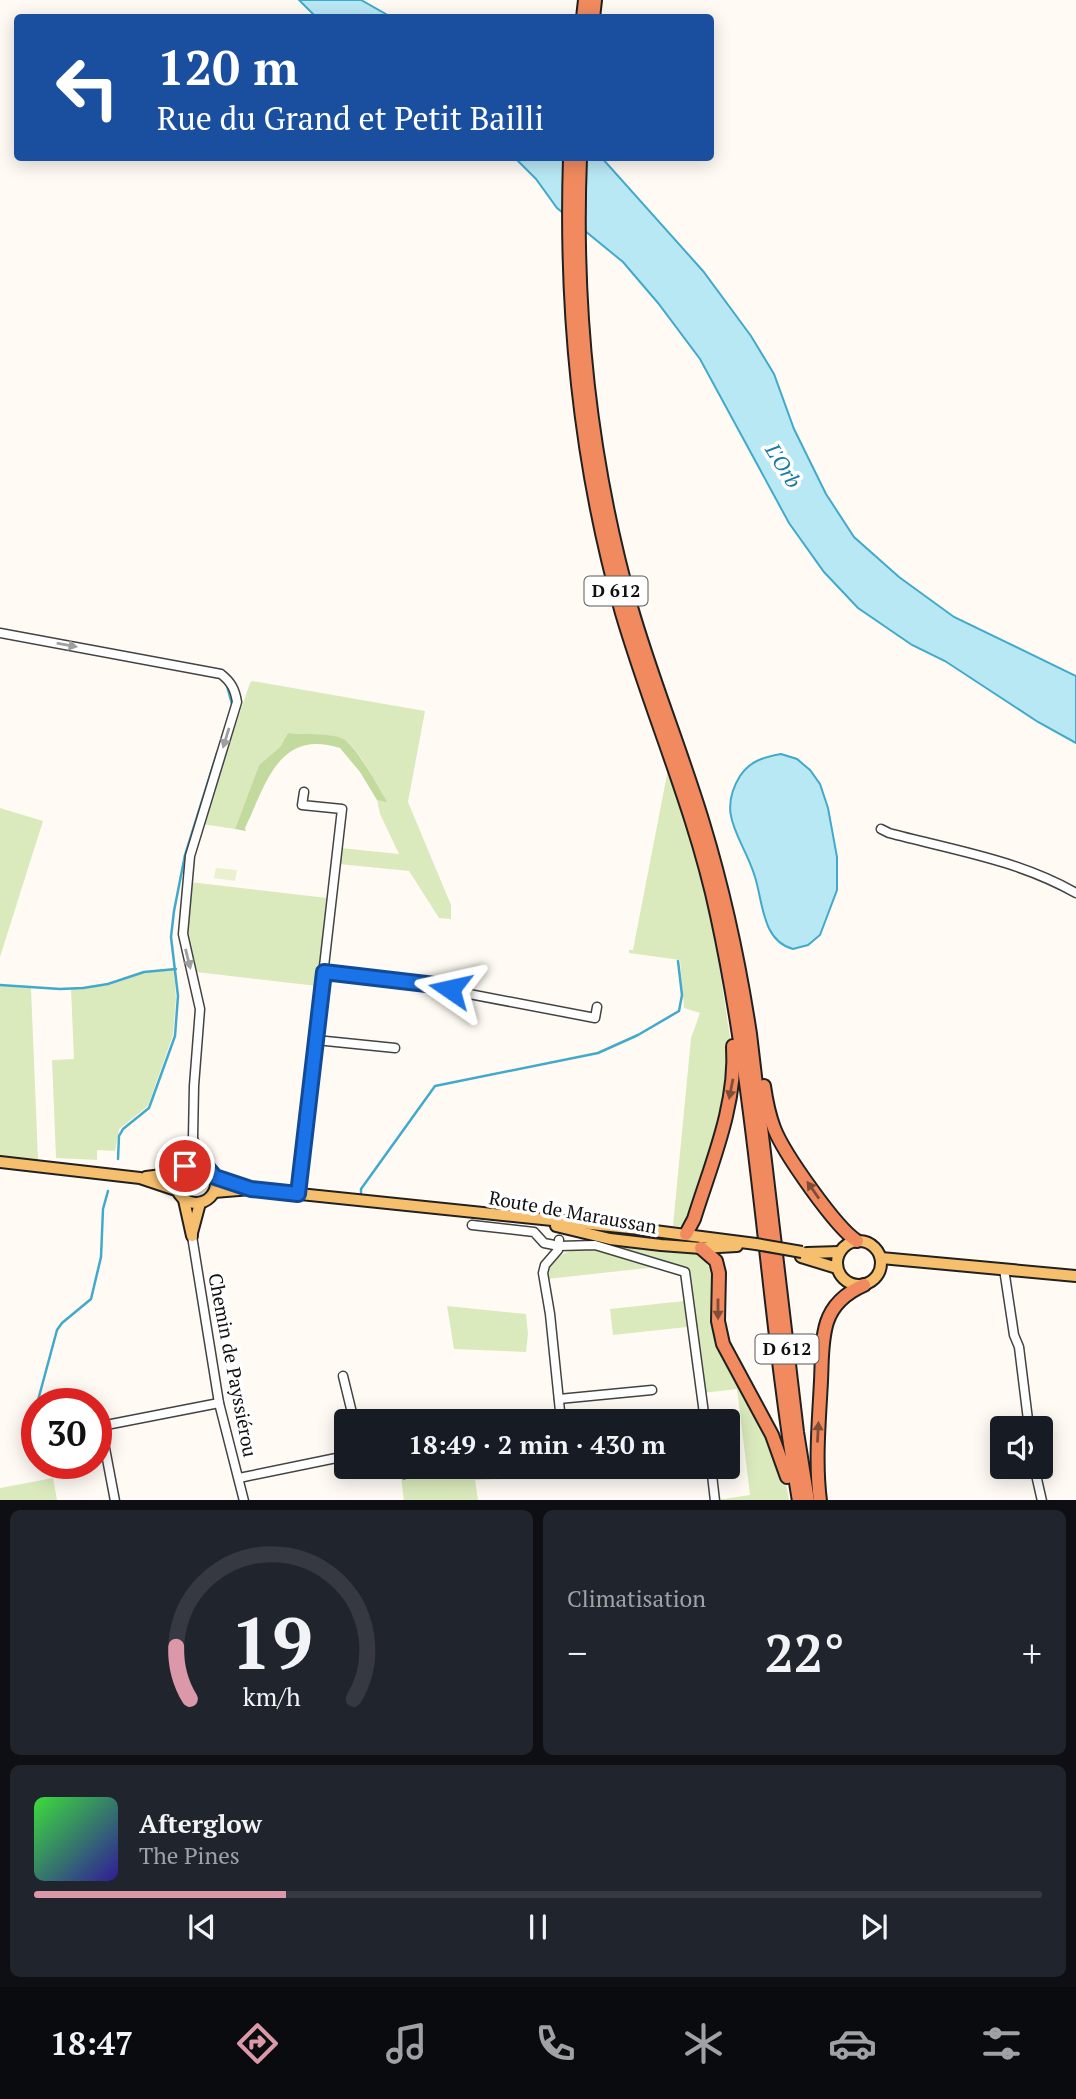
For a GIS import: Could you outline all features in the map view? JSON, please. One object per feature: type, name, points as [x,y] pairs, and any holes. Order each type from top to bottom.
[{"type":"highway","name":"D 612","points":[[570,161],[580,408],[601,528],[636,658],[698,836],[735,975],[754,1071],[797,1432],[808,1500]]},
{"type":"highway","name":"D 612","points":[[574,261],[580,161]]},
{"type":"highway","name":"D 612","points":[[735,975],[787,1432],[799,1500]]},
{"type":"highway","points":[[685,1234],[694,1219],[732,1087],[734,1053],[726,989],[735,975],[749,991],[764,1091],[773,1126],[827,1210],[843,1230],[857,1241]]},
{"type":"highway","points":[[701,1248],[716,1261],[719,1273],[718,1321],[723,1344],[772,1435],[784,1463],[792,1500]]},
{"type":"highway","points":[[820,1500],[818,1441],[823,1341],[827,1321],[839,1301],[864,1284]]},
{"type":"main road","points":[[0,1162],[140,1178],[176,1190],[184,1200],[200,1203],[214,1192],[215,1177]]},
{"type":"main road","points":[[140,1178],[178,1173],[189,1164],[204,1164],[215,1177],[251,1189]]},
{"type":"main road","points":[[176,1190],[178,1173]]},
{"type":"main road","points":[[214,1192],[251,1189],[467,1212]]},
{"type":"main road","name":"Chemin de Payssiérou","points":[[184,1200],[191,1236]]},
{"type":"main road","name":"Chemin de Payssiérou","points":[[191,1236],[200,1203]]},
{"type":"main road","name":"Route de Maraussan","points":[[467,1212],[685,1234],[802,1255],[837,1268]]},
{"type":"main road","name":"Route de Maraussan","points":[[467,1212],[554,1226],[610,1239],[701,1248],[756,1247]]},
{"type":"main road","points":[[877,1275],[881,1258],[870,1243],[857,1241],[844,1246],[837,1268],[844,1280],[850,1283],[864,1284],[908,1261]]},
{"type":"main road","name":"Route de Maraussan","points":[[802,1255],[840,1252]]},
{"type":"main road","points":[[881,1258],[938,1261],[1076,1276]]},
{"type":"street","points":[[0,633],[220,674],[230,682],[236,693],[237,702],[190,856],[183,934],[200,1009],[193,1138],[189,1164]]},
{"type":"street","points":[[298,1194],[342,809],[302,805],[304,792]]},
{"type":"street","points":[[881,829],[1029,870],[1076,893]]},
{"type":"street","points":[[324,972],[435,985],[595,1018],[597,1007]]},
{"type":"street","points":[[316,1040],[395,1048]]},
{"type":"street","points":[[193,1138],[204,1164]]},
{"type":"street","points":[[472,1225],[534,1232],[544,1242],[595,1245],[685,1272],[703,1409]]},
{"type":"street","points":[[554,1226],[559,1243]]},
{"type":"street","points":[[560,1409],[543,1273],[545,1265],[568,1229]]},
{"type":"street","name":"Chemin de Payssiérou","points":[[191,1236],[219,1403],[244,1500]]},
{"type":"street","points":[[1004,1269],[1014,1335],[1019,1347],[1028,1416]]},
{"type":"street","points":[[344,1376],[351,1409]]},
{"type":"street","points":[[559,1399],[652,1390]]},
{"type":"street","points":[[112,1424],[219,1403]]},
{"type":"street","points":[[239,1478],[334,1459]]},
{"type":"street","points":[[111,1479],[116,1500]]},
{"type":"street","points":[[713,1479],[715,1499]]},
{"type":"street","points":[[1037,1479],[1042,1500]]},
{"type":"green space","points":[[252,681],[425,711],[408,802],[451,905],[451,919],[439,918],[409,871],[339,864],[341,848],[399,854],[380,814],[377,800],[386,801],[361,757],[342,739],[288,733],[280,747],[259,765],[235,829],[202,824]]},
{"type":"green space","points":[[288,733],[343,739],[361,758],[387,802],[377,800],[360,772],[340,748],[319,744],[302,746],[288,753],[277,764],[260,795],[246,831],[235,829],[259,765],[280,747]]},
{"type":"green space","points":[[669,764],[710,905],[731,1044],[728,1091],[687,1227],[673,1226],[691,1038],[700,1013],[684,1008],[680,960],[629,953],[629,950],[633,950]]},
{"type":"green space","points":[[0,808],[43,821],[0,957]]},
{"type":"green space","points":[[216,868],[237,870],[235,881],[214,878]]},
{"type":"green space","points":[[190,882],[327,898],[317,986],[196,972],[188,927]]},
{"type":"green space","points":[[174,970],[176,998],[173,1035],[148,1106],[119,1129],[115,1151],[97,1150],[97,1160],[56,1158],[52,1060],[74,1059],[71,989],[110,985],[149,971]]},
{"type":"green space","points":[[0,986],[31,988],[38,1160],[0,1157]]},
{"type":"green space","points":[[591,1240],[693,1251],[707,1263],[712,1276],[712,1320],[719,1348],[773,1443],[783,1468],[789,1500],[717,1500],[750,1495],[740,1409],[737,1389],[703,1393],[688,1279],[690,1276],[685,1270]]},
{"type":"green space","points":[[591,1247],[666,1266],[547,1279],[546,1270],[560,1256]]},
{"type":"green space","points":[[684,1301],[687,1327],[613,1335],[610,1309]]},
{"type":"green space","points":[[447,1306],[526,1314],[526,1352],[454,1349]]},
{"type":"green space","points":[[53,1479],[57,1500],[0,1500],[0,1488]]},
{"type":"green space","points":[[401,1479],[504,1479],[475,1480],[478,1500],[404,1500]]},
{"type":"water","points":[[299,0],[361,0],[386,14],[313,14]]},
{"type":"water","name":"L'Orb","points":[[518,161],[605,161],[703,271],[751,336],[774,374],[794,429],[826,494],[854,537],[899,577],[954,617],[1076,676],[1076,743],[1038,722],[945,661],[912,645],[858,608],[824,572],[789,523],[700,359],[658,303],[623,262],[557,208],[536,179]]},
{"type":"water","points":[[781,754],[797,759],[810,770],[820,784],[828,808],[837,857],[837,890],[820,935],[808,945],[793,949],[783,945],[769,929],[755,877],[734,827],[730,803],[740,776],[748,767],[758,760]]},
{"type":"waterway","points":[[227,686],[232,704]]},
{"type":"waterway","points":[[118,1159],[119,1136],[123,1129],[149,1108],[175,1036],[178,996],[171,937],[174,911],[185,855],[217,753]]},
{"type":"waterway","points":[[361,1193],[361,1189],[435,1086],[598,1053],[638,1035],[679,1011],[682,995],[678,961]]},
{"type":"waterway","points":[[0,985],[83,988],[108,984],[144,972],[176,969]]},
{"type":"waterway","points":[[41,1388],[57,1330],[91,1299],[101,1257],[103,1209],[108,1191]]},
{"type":"route","points":[[185,1166],[204,1164],[215,1177],[251,1189],[298,1194],[324,972],[450,989]]}]
